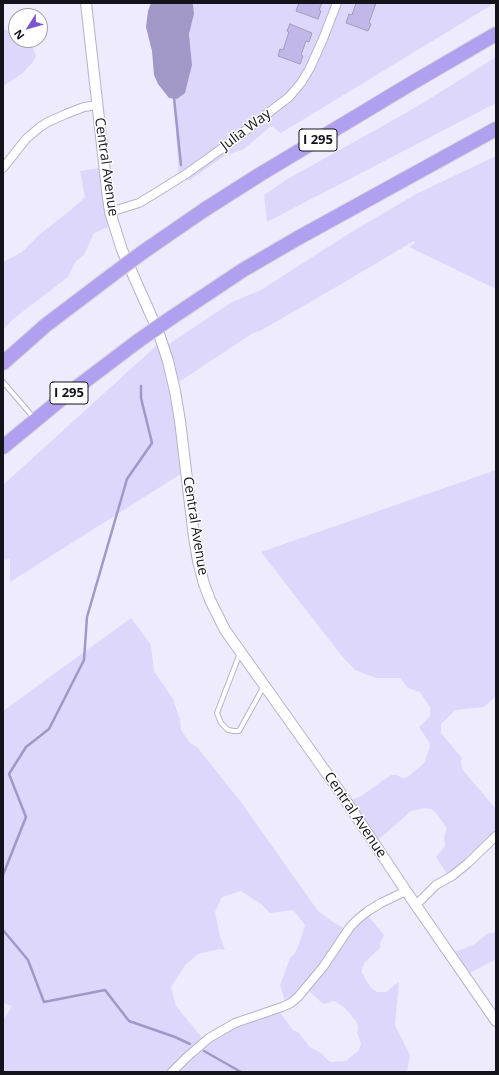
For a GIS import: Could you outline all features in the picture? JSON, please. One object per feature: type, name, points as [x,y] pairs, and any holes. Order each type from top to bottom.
[{"type":"highway","name":"I 295","points":[[3,363],[46,325],[143,252],[204,210],[412,83],[496,34]]},
{"type":"highway","name":"I 295","points":[[3,447],[112,360],[171,318],[243,270],[496,129]]},
{"type":"street","name":"Central Avenue","points":[[86,3],[106,190],[110,212],[122,250],[160,336],[172,376],[182,435],[194,537],[204,584],[210,600],[225,630],[240,653],[340,792],[496,1021]]},
{"type":"street","name":"Julia Way","points":[[110,212],[139,203],[186,174],[289,97],[301,83],[310,68],[337,3]]},
{"type":"street","points":[[3,168],[26,139],[40,127],[70,112],[84,107],[98,105]]},
{"type":"street","points":[[416,905],[436,885],[452,876],[468,863],[496,836]]},
{"type":"street","points":[[172,1072],[199,1046],[222,1030],[235,1023],[291,1003],[298,997],[323,967],[350,927],[358,919],[381,903],[406,891]]},
{"type":"lane","points":[[3,382],[36,420]]},
{"type":"lane","points":[[240,653],[216,713],[221,723],[228,730],[239,730],[264,686]]},
{"type":"shaded area","points":[[151,3],[192,3],[193,5],[194,14],[189,34],[192,65],[185,93],[177,99],[169,98],[158,84],[154,75],[152,51],[146,27],[148,11]]},
{"type":"shaded area","points":[[192,3],[495,3],[281,133],[271,126],[244,149],[224,156],[190,180],[179,180],[174,99],[177,99],[192,65],[189,34],[194,14]]},
{"type":"shaded area","points":[[3,29],[8,31],[8,48],[33,48],[36,56],[33,62],[23,73],[5,85],[3,84]]},
{"type":"shaded area","points":[[496,57],[496,103],[267,222],[264,195],[286,180],[418,106]]},
{"type":"shaded area","points":[[496,156],[496,289],[409,247],[415,243],[414,241],[260,331],[253,333],[176,384],[187,470],[10,582],[10,559],[3,560],[3,485],[156,346],[162,343],[166,346],[232,302],[261,290],[345,236],[416,194]]},
{"type":"shaded area","points":[[106,167],[113,225],[94,233],[84,255],[76,261],[68,277],[12,320],[3,330],[3,262],[22,252],[39,235],[85,197],[80,171]]},
{"type":"shaded area","points":[[496,470],[496,696],[484,707],[455,710],[441,724],[441,733],[462,758],[462,769],[496,809],[496,835],[449,877],[436,857],[445,846],[444,837],[446,827],[436,813],[431,809],[425,808],[411,811],[377,841],[349,801],[361,796],[391,775],[397,775],[402,778],[408,777],[424,763],[430,747],[429,742],[419,727],[430,716],[430,707],[420,692],[408,688],[400,678],[376,678],[355,670],[341,655],[261,552]]},
{"type":"shaded area","points":[[131,618],[151,645],[154,671],[173,699],[180,720],[181,730],[190,743],[197,747],[241,802],[318,911],[347,930],[366,913],[384,935],[380,943],[380,948],[365,962],[362,968],[362,973],[371,988],[377,992],[386,992],[399,982],[395,1025],[410,1055],[407,1072],[3,1072],[3,1021],[12,1006],[3,1003],[3,711]],"holes":[[[241,891],[261,904],[270,913],[293,910],[305,925],[299,944],[295,953],[290,958],[280,985],[286,1004],[306,988],[323,1004],[334,1001],[344,1007],[358,1026],[357,1033],[361,1043],[359,1050],[346,1061],[330,1062],[321,1053],[310,1047],[299,1033],[293,1030],[278,1010],[234,1023],[204,1040],[176,1006],[171,987],[186,964],[198,954],[220,949],[225,950],[220,936],[215,912],[222,897]]]},
{"type":"shaded area","points":[[488,933],[496,933],[496,959],[468,974],[452,953],[475,944]]},
{"type":"building","points":[[299,3],[322,3],[319,10],[321,11],[318,19],[296,11]]},
{"type":"building","points":[[356,3],[376,3],[369,23],[371,24],[368,31],[346,23],[349,14],[352,15]]},
{"type":"building","points":[[290,24],[312,33],[309,42],[306,41],[301,55],[303,56],[300,64],[278,56],[280,49],[283,50]]},
{"type":"waterway","points":[[174,98],[181,165]]},
{"type":"waterway","points":[[3,875],[26,817],[9,774],[26,747],[49,729],[84,660],[87,617],[127,479],[152,443],[141,398],[141,386]]},
{"type":"waterway","points":[[3,930],[28,960],[44,1002],[105,990],[129,1021],[175,1037],[190,1044]]},
{"type":"waterway","points":[[204,1051],[241,1072]]}]
